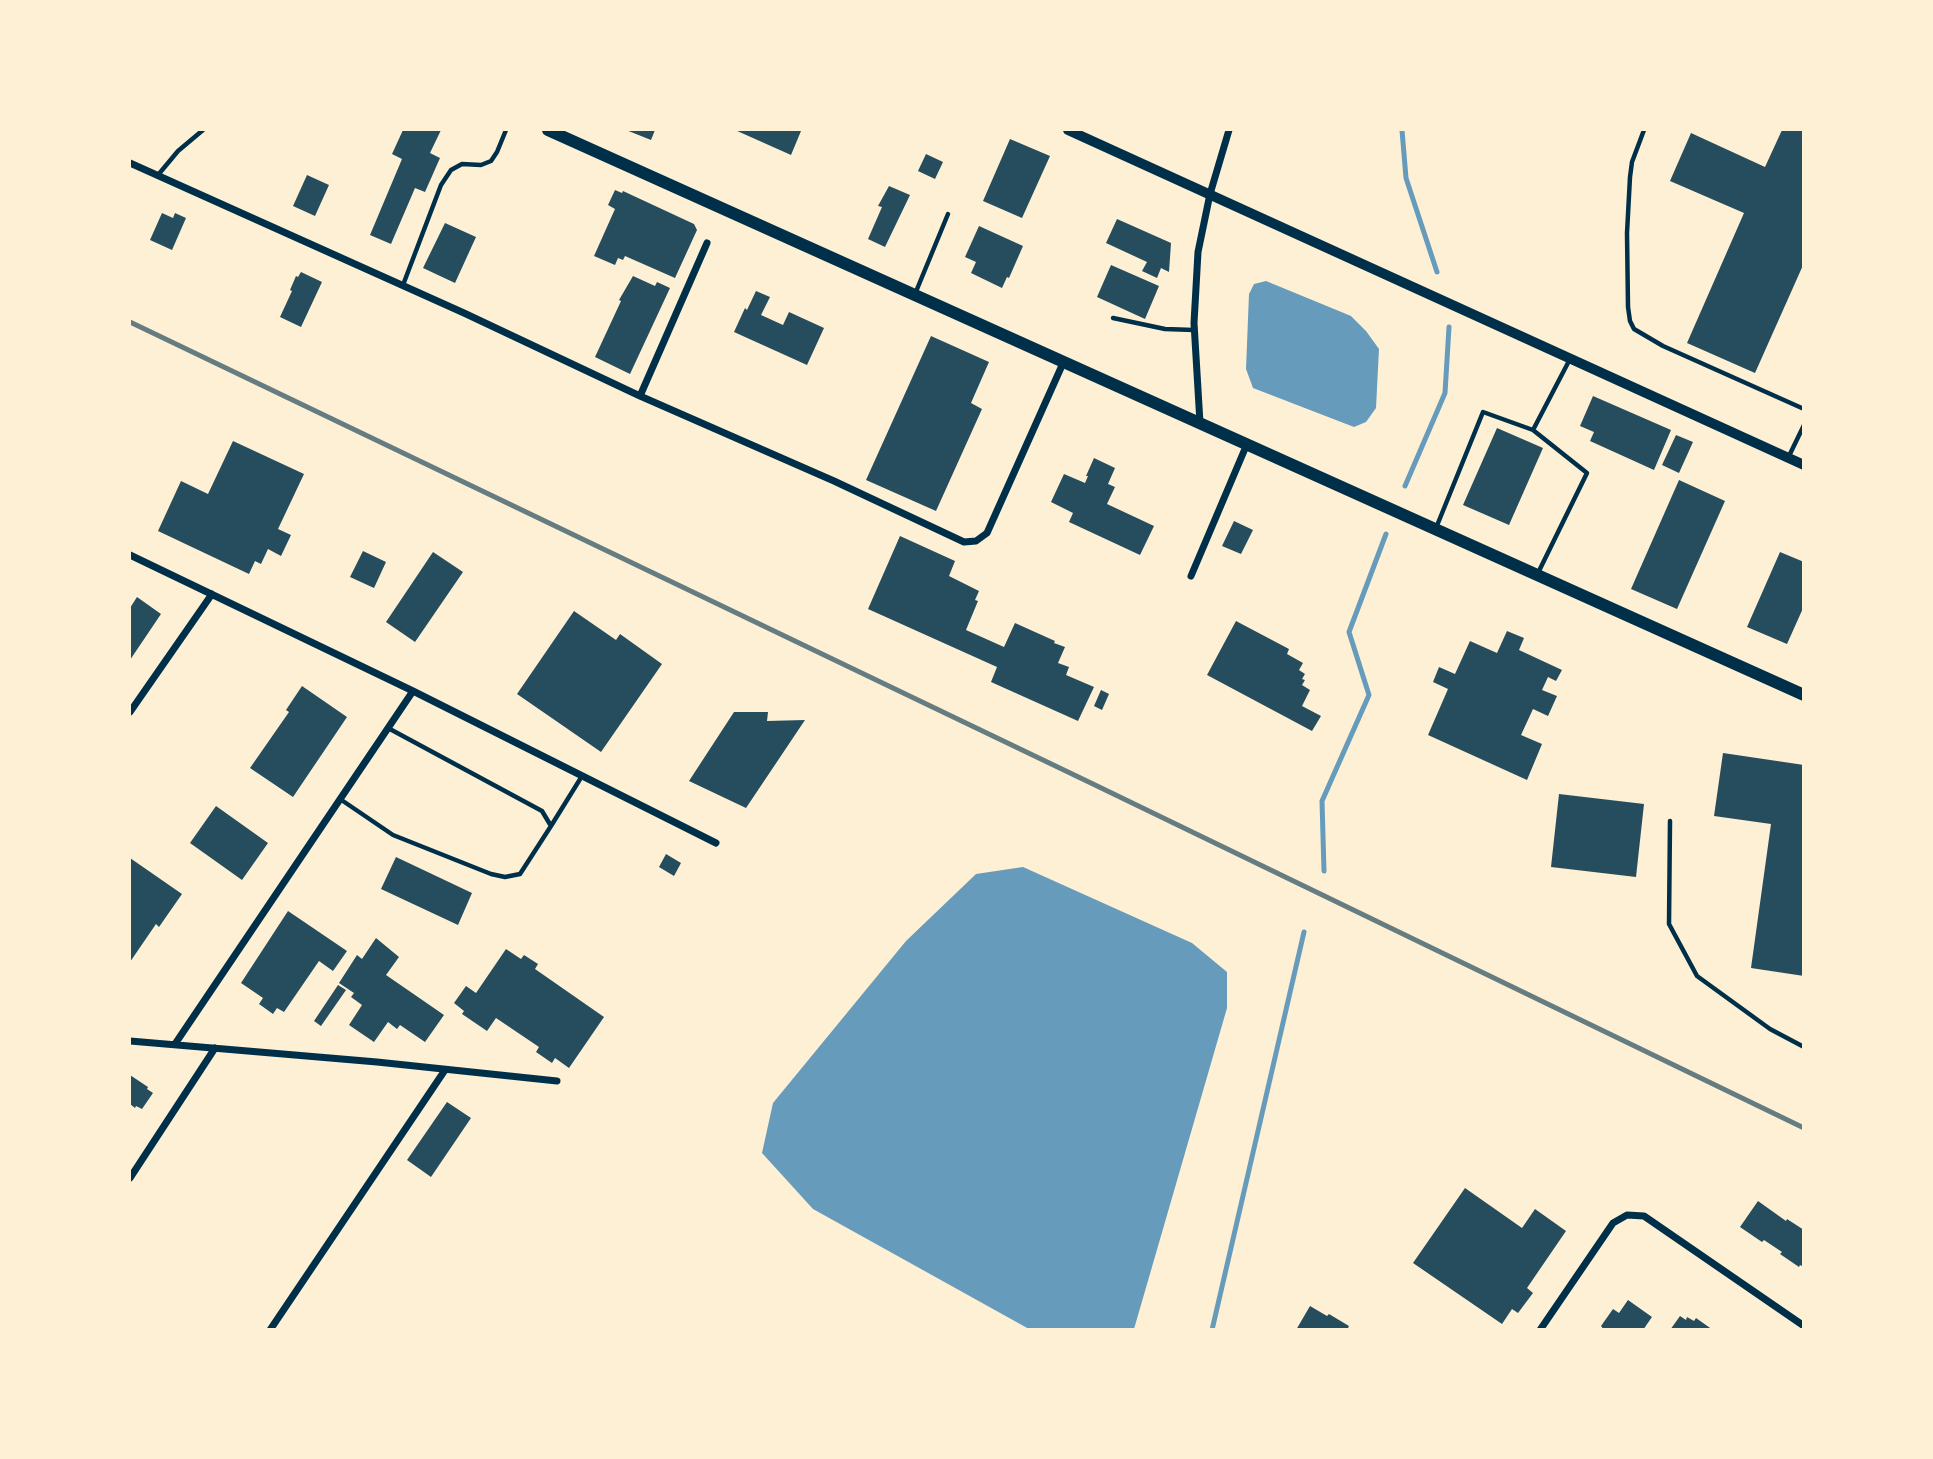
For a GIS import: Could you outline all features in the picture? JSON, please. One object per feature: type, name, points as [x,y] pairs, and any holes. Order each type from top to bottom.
[{"type":"main road","points":[[548,130],[1804,695]]},
{"type":"street","points":[[1068,130],[1804,465]]},
{"type":"street","points":[[1200,424],[1195,330],[1198,252],[1210,194],[1228,130]]},
{"type":"street","points":[[130,163],[964,542],[976,541],[987,533],[1064,361]]},
{"type":"street","points":[[640,396],[707,243]]},
{"type":"street","points":[[1191,576],[1247,444]]},
{"type":"street","points":[[130,555],[413,691],[716,843]]},
{"type":"street","points":[[130,712],[212,594]]},
{"type":"street","points":[[175,1044],[413,691]]},
{"type":"street","points":[[130,1041],[557,1082]]},
{"type":"street","points":[[130,1178],[215,1048]]},
{"type":"street","points":[[270,1329],[445,1070]]},
{"type":"street","points":[[1540,1329],[1613,1223],[1627,1215],[1644,1216],[1804,1326]]},
{"type":"lane","points":[[157,175],[178,151],[203,130]]},
{"type":"lane","points":[[403,286],[441,185],[451,170],[462,164],[491,161],[506,130]]},
{"type":"lane","points":[[1644,130],[1632,162],[1627,233],[1628,307],[1634,329],[1664,346],[1804,409]]},
{"type":"lane","points":[[915,294],[948,214]]},
{"type":"lane","points":[[1113,318],[1165,329],[1195,330]]},
{"type":"lane","points":[[1532,430],[1571,358]]},
{"type":"lane","points":[[1436,529],[1483,412],[1532,430],[1587,473],[1537,576]]},
{"type":"lane","points":[[1788,458],[1804,425]]},
{"type":"lane","points":[[388,728],[542,811],[551,826]]},
{"type":"lane","points":[[340,799],[393,835],[491,874],[505,877],[520,874],[582,776]]},
{"type":"lane","points":[[1670,821],[1669,924],[1697,976],[1770,1029],[1804,1046]]},
{"type":"water","points":[[1266,281],[1351,316],[1379,349],[1376,408],[1366,422],[1354,427],[1253,388],[1246,369],[1249,294],[1254,284]]},
{"type":"water","points":[[1023,867],[1192,943],[1227,972],[1227,1008],[1134,1329],[1029,1329],[813,1209],[762,1153],[773,1103],[906,941],[976,874]]},
{"type":"building","points":[[403,130],[441,130],[430,153],[440,158],[425,192],[415,188],[391,244],[370,235],[402,159],[392,154]]},
{"type":"building","points":[[626,130],[655,130],[651,140]]},
{"type":"building","points":[[735,130],[799,130],[801,131],[791,155]]},
{"type":"building","points":[[1782,130],[1804,130],[1804,263],[1755,373],[1687,343],[1744,213],[1670,181],[1691,133],[1765,167]]},
{"type":"building","points":[[1010,139],[1050,156],[1022,218],[983,201]]},
{"type":"building","points":[[926,154],[943,162],[935,179],[918,171]]},
{"type":"building","points":[[307,175],[329,185],[315,216],[293,206]]},
{"type":"building","points":[[889,186],[910,195],[885,247],[868,239],[882,207],[878,206]]},
{"type":"building","points":[[615,190],[622,193],[623,191],[694,224],[697,230],[675,278],[625,256],[623,260],[618,258],[615,265],[594,256],[615,209],[608,205]]},
{"type":"building","points":[[162,213],[173,218],[175,213],[186,218],[172,250],[150,240]]},
{"type":"building","points":[[1117,219],[1171,243],[1169,272],[1161,268],[1157,278],[1142,271],[1147,262],[1106,243]]},
{"type":"building","points":[[445,223],[476,237],[455,283],[423,268]]},
{"type":"building","points":[[979,226],[1023,246],[1002,288],[971,273],[976,262],[965,257]]},
{"type":"building","points":[[1111,265],[1159,286],[1145,319],[1097,297]]},
{"type":"building","points":[[301,272],[322,282],[301,327],[280,317],[296,276]]},
{"type":"building","points":[[633,276],[655,286],[657,282],[670,288],[630,374],[595,357],[621,301],[619,300]]},
{"type":"building","points":[[756,291],[770,297],[761,315],[783,325],[789,312],[824,328],[807,365],[734,332]]},
{"type":"building","points":[[931,336],[989,362],[971,403],[982,409],[936,511],[866,480]]},
{"type":"building","points":[[1593,396],[1671,430],[1654,470],[1590,441],[1594,432],[1580,426]]},
{"type":"building","points":[[1497,428],[1543,448],[1509,525],[1463,505]]},
{"type":"building","points":[[1676,435],[1693,442],[1679,473],[1662,465]]},
{"type":"building","points":[[233,441],[304,474],[278,529],[291,535],[281,556],[268,549],[261,564],[255,561],[249,574],[158,531],[181,481],[208,494]]},
{"type":"building","points":[[1094,458],[1115,468],[1108,484],[1115,487],[1107,504],[1154,526],[1140,555],[1069,522],[1073,513],[1051,502],[1064,474],[1085,483]]},
{"type":"building","points":[[1679,480],[1725,501],[1677,609],[1631,589]]},
{"type":"building","points":[[1234,521],[1253,530],[1241,554],[1222,546]]},
{"type":"building","points":[[900,536],[955,561],[949,576],[979,591],[975,600],[978,601],[966,630],[1004,647],[1015,623],[1065,647],[1058,663],[1069,667],[1066,675],[1094,687],[1078,721],[991,682],[997,667],[868,609]]},
{"type":"building","points":[[363,551],[386,562],[374,588],[350,577]]},
{"type":"building","points":[[433,552],[463,572],[415,642],[386,622]]},
{"type":"building","points":[[1780,552],[1804,562],[1804,606],[1787,644],[1747,627]]},
{"type":"building","points":[[137,597],[161,614],[130,660],[130,608]]},
{"type":"building","points":[[574,611],[616,640],[620,634],[662,664],[601,752],[517,694]]},
{"type":"building","points":[[1236,621],[1289,649],[1287,654],[1303,663],[1299,670],[1305,674],[1302,685],[1310,690],[1302,706],[1321,716],[1312,731],[1207,675]]},
{"type":"building","points":[[1507,631],[1524,638],[1519,650],[1562,670],[1556,681],[1548,677],[1542,690],[1557,696],[1548,716],[1533,709],[1521,735],[1542,744],[1527,780],[1428,735],[1448,689],[1433,682],[1439,667],[1455,674],[1470,641],[1497,653]]},
{"type":"building","points":[[302,686],[347,717],[293,797],[250,768],[289,712],[286,710]]},
{"type":"building","points":[[1101,690],[1109,694],[1102,710],[1094,706]]},
{"type":"building","points":[[734,712],[768,712],[767,721],[805,720],[746,808],[689,781]]},
{"type":"building","points":[[1723,753],[1804,765],[1804,976],[1751,968],[1771,824],[1714,816]]},
{"type":"building","points":[[1559,794],[1644,804],[1636,877],[1551,867]]},
{"type":"building","points":[[216,806],[268,843],[242,880],[190,843]]},
{"type":"building","points":[[666,854],[681,863],[674,876],[659,867]]},
{"type":"building","points":[[396,857],[472,893],[458,925],[381,889]]},
{"type":"building","points":[[130,858],[182,894],[159,927],[156,924],[130,962]]},
{"type":"building","points":[[288,911],[347,951],[333,971],[319,961],[284,1012],[277,1008],[273,1014],[259,1004],[263,998],[241,983]]},
{"type":"building","points":[[376,938],[399,957],[386,975],[444,1015],[425,1042],[400,1025],[397,1029],[388,1022],[374,1042],[349,1025],[362,1005],[351,997],[354,993],[339,983],[357,955],[362,959]]},
{"type":"building","points":[[506,949],[521,959],[524,955],[538,964],[535,969],[604,1017],[569,1068],[555,1058],[552,1063],[536,1052],[539,1047],[496,1018],[487,1031],[462,1014],[464,1011],[454,1003],[466,986],[476,993]]},
{"type":"building","points":[[338,985],[346,990],[321,1026],[314,1021]]},
{"type":"building","points":[[130,1075],[153,1093],[142,1109],[130,1104]]},
{"type":"building","points":[[447,1102],[471,1118],[431,1177],[407,1160]]},
{"type":"building","points":[[1465,1188],[1522,1228],[1535,1209],[1566,1231],[1527,1288],[1533,1293],[1518,1313],[1512,1309],[1502,1324],[1413,1263]]},
{"type":"building","points":[[1758,1201],[1804,1230],[1804,1267],[1799,1267],[1780,1254],[1782,1252],[1740,1227]]},
{"type":"building","points":[[1628,1300],[1652,1317],[1643,1330],[1604,1330],[1601,1326],[1613,1309],[1619,1313]]},
{"type":"building","points":[[1310,1306],[1349,1326],[1347,1330],[1296,1330]]},
{"type":"building","points":[[1680,1316],[1694,1321],[1696,1318],[1713,1330],[1670,1330]]},
{"type":"waterway","points":[[1402,130],[1406,178],[1437,272]]},
{"type":"waterway","points":[[1405,486],[1445,393],[1449,327]]},
{"type":"waterway","points":[[1324,871],[1322,801],[1369,695],[1349,632],[1386,534]]},
{"type":"waterway","points":[[1212,1330],[1304,932]]},
{"type":"railway","points":[[130,322],[1804,1128]]}]
